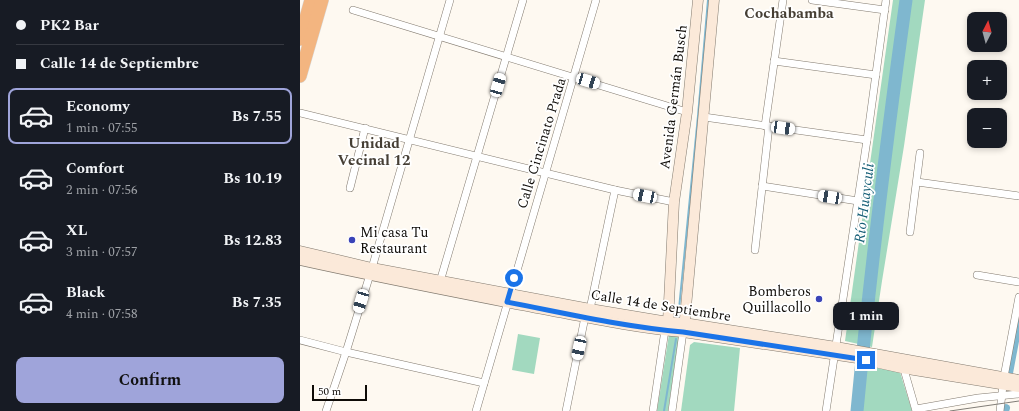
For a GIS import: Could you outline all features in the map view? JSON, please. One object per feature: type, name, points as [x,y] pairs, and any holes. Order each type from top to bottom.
[{"type":"highway","points":[[300,39],[311,0]]},
{"type":"highway","points":[[300,76],[322,0]]},
{"type":"street","points":[[326,411],[346,352],[450,0]]},
{"type":"street","points":[[439,285],[523,0]]},
{"type":"street","name":"Calle Cincinato Prada","points":[[476,411],[508,297],[596,0]]},
{"type":"street","name":"Avenida Germán Busch","points":[[653,411],[667,326],[674,202],[687,112],[698,0]]},
{"type":"street","points":[[672,411],[684,328],[714,0]]},
{"type":"street","points":[[755,250],[774,61],[783,0]]},
{"type":"street","points":[[812,0],[885,10]]},
{"type":"street","points":[[826,411],[867,140],[886,0]]},
{"type":"street","points":[[353,10],[687,112]]},
{"type":"street","points":[[774,61],[876,75]]},
{"type":"street","points":[[300,113],[478,155],[615,190],[674,202]]},
{"type":"street","points":[[704,117],[867,140]]},
{"type":"street","points":[[350,188],[365,128]]},
{"type":"street","points":[[910,232],[920,153]]},
{"type":"street","points":[[916,182],[1019,196]]},
{"type":"street","points":[[762,186],[858,201]]},
{"type":"street","points":[[566,411],[615,190]]},
{"type":"street","name":"Calle 14 de Septiembre","points":[[300,251],[370,272]]},
{"type":"street","name":"Calle 14 de Septiembre","points":[[300,260],[508,297],[587,313],[862,355],[903,364],[1004,381],[1019,387]]},
{"type":"street","points":[[977,275],[1019,282]]},
{"type":"street","points":[[1000,411],[1019,297]]},
{"type":"street","points":[[300,340],[346,352],[484,383]]},
{"type":"street","points":[[903,364],[916,410],[1002,395],[1019,394]]},
{"type":"street","name":"Calle 14 de Septiembre","points":[[1004,381],[1019,380]]},
{"type":"green space","points":[[893,0],[925,0],[904,146],[872,347],[845,341]]},
{"type":"green space","points":[[518,334],[540,338],[534,374],[512,370]]},
{"type":"green space","points":[[669,334],[679,336],[668,411],[657,411]]},
{"type":"green space","points":[[694,342],[740,348],[734,411],[681,411],[690,345]]},
{"type":"green space","points":[[866,366],[900,372],[912,411],[862,411]]},
{"type":"waterway","points":[[678,319],[708,0]]},
{"type":"waterway","name":"Río Huayculi","points":[[857,411],[879,206],[906,0]]},
{"type":"waterway","points":[[1009,373],[1019,320]]},
{"type":"waterway","points":[[664,411],[676,339]]},
{"type":"tram line","points":[[950,411],[1019,401]]},
{"type":"place","name":"Mi casa Tu Restaurant","points":[[352,240]]},
{"type":"place","name":"Bomberos Quillacollo","points":[[819,299]]},
{"type":"district","name":"Cochabamba","points":[[789,13]]},
{"type":"district","name":"Unidad Vecinal 12","points":[[374,152]]},
{"type":"route","points":[[514,278],[507,302],[665,330],[866,360]]}]
